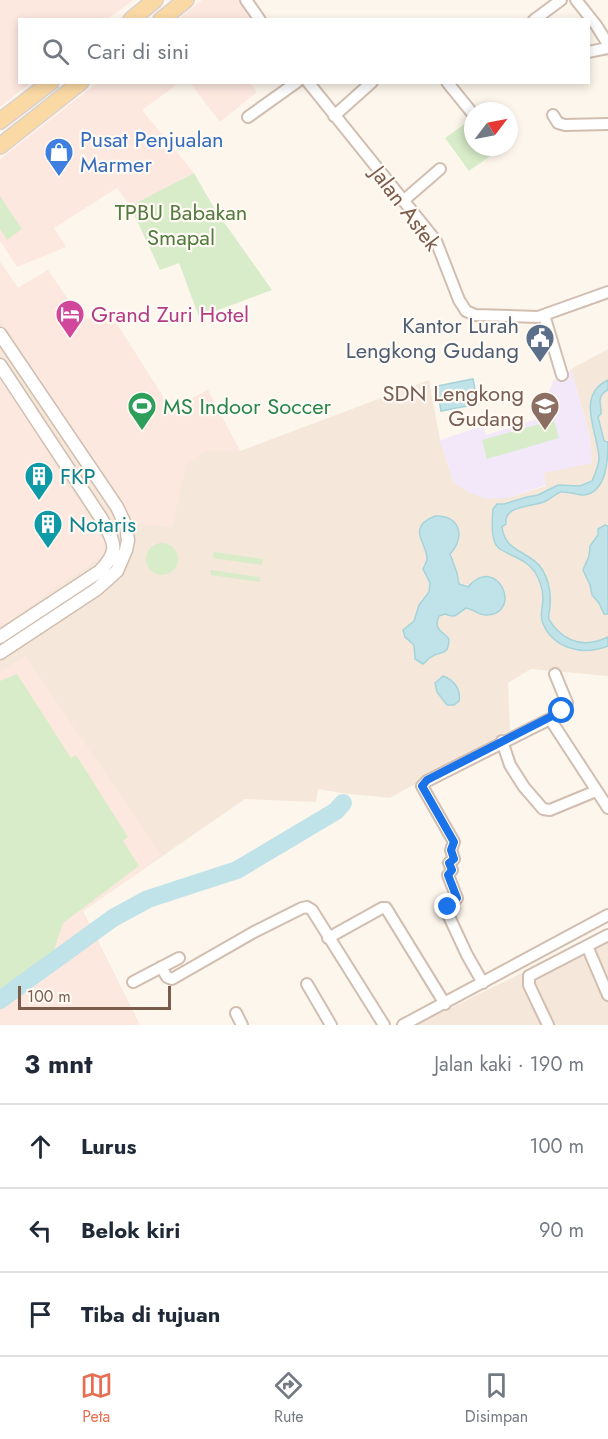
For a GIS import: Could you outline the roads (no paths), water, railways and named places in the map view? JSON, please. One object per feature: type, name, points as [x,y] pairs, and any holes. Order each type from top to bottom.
[{"type":"main road","points":[[134,18],[156,0]]},
{"type":"main road","points":[[164,18],[186,0]]},
{"type":"main road","points":[[0,121],[48,84]]},
{"type":"main road","points":[[0,146],[78,84]]},
{"type":"street","points":[[246,0],[259,18]]},
{"type":"street","points":[[537,18],[561,0]]},
{"type":"street","points":[[576,0],[596,25],[608,46],[590,51]]},
{"type":"street","points":[[248,117],[294,84]]},
{"type":"street","name":"Jalan Astek","points":[[310,84],[436,241],[450,281],[466,311],[475,315],[526,317],[544,315],[608,292]]},
{"type":"street","points":[[334,116],[370,84]]},
{"type":"street","points":[[449,84],[464,103]]},
{"type":"street","points":[[553,115],[558,123],[565,125],[608,124]]},
{"type":"street","points":[[403,201],[441,169]]},
{"type":"street","points":[[544,315],[562,375]]},
{"type":"street","points":[[0,334],[117,507],[126,526],[128,540],[117,571],[97,589],[0,652]]},
{"type":"street","points":[[0,365],[101,518],[114,545],[111,557],[100,571],[0,636]]},
{"type":"street","points":[[114,545],[128,540]]},
{"type":"street","points":[[483,983],[446,910],[457,900],[448,875],[452,870],[449,863],[454,859],[451,850],[454,842],[422,786],[427,780],[562,711],[567,703],[555,674]]},
{"type":"street","points":[[550,718],[608,808]]},
{"type":"street","points":[[502,741],[510,765],[524,787],[543,809],[550,810],[596,791]]},
{"type":"street","points":[[161,967],[167,977],[172,979],[254,932],[307,907],[312,910],[384,1025]]},
{"type":"street","points":[[328,938],[382,908],[386,908],[445,1004]]},
{"type":"street","points":[[403,1025],[608,915]]},
{"type":"street","points":[[548,1025],[529,985],[528,978],[531,974],[608,935]]},
{"type":"street","points":[[587,946],[608,995]]},
{"type":"street","points":[[133,982],[178,958]]},
{"type":"street","points":[[307,984],[331,1025]]},
{"type":"street","points":[[236,1012],[242,1025]]},
{"type":"water","points":[[473,379],[478,404],[441,411],[437,386]]},
{"type":"water","points":[[608,380],[608,390],[600,398],[601,414],[598,417],[604,441],[608,442],[607,457],[605,474],[597,488],[592,493],[584,495],[561,492],[546,501],[514,510],[509,513],[506,524],[502,527],[508,542],[542,569],[550,596],[549,619],[557,630],[569,639],[587,643],[608,637],[608,646],[579,650],[561,644],[547,631],[541,618],[543,595],[538,578],[527,564],[497,546],[492,530],[493,509],[497,504],[538,495],[558,485],[580,486],[592,481],[599,458],[590,405],[598,387]]},
{"type":"water","points":[[435,516],[450,519],[458,528],[458,541],[450,554],[459,584],[468,587],[479,578],[488,577],[497,580],[505,596],[504,605],[498,612],[484,615],[466,608],[454,616],[445,614],[439,616],[438,627],[449,639],[447,649],[423,664],[415,659],[414,645],[405,637],[403,630],[414,621],[419,605],[429,592],[430,583],[423,569],[427,560],[426,553],[420,531],[426,521]]},
{"type":"water","points":[[605,525],[608,526],[608,614],[604,614],[592,595],[583,570],[589,556],[590,546],[598,535],[598,529]]},
{"type":"water","points":[[443,676],[458,689],[459,701],[454,705],[447,705],[437,692],[435,683]]},
{"type":"waterway","points":[[0,1000],[113,918],[148,899],[237,870],[336,811],[343,803]]},
{"type":"place","name":"Pusat Penjualan Marmer","points":[[59,178]]},
{"type":"place","name":"Grand Zuri Hotel","points":[[70,340]]},
{"type":"place","name":"Kantor Lurah Lengkong Gudang","points":[[540,364]]},
{"type":"place","name":"MS Indoor Soccer","points":[[142,432]]},
{"type":"place","name":"SDN Lengkong Gudang","points":[[545,432]]},
{"type":"place","name":"FKP","points":[[39,502]]},
{"type":"place","name":"Notaris","points":[[48,550]]},
{"type":"park label","name":"TPBU Babakan Smapal","points":[[181,224]]}]
